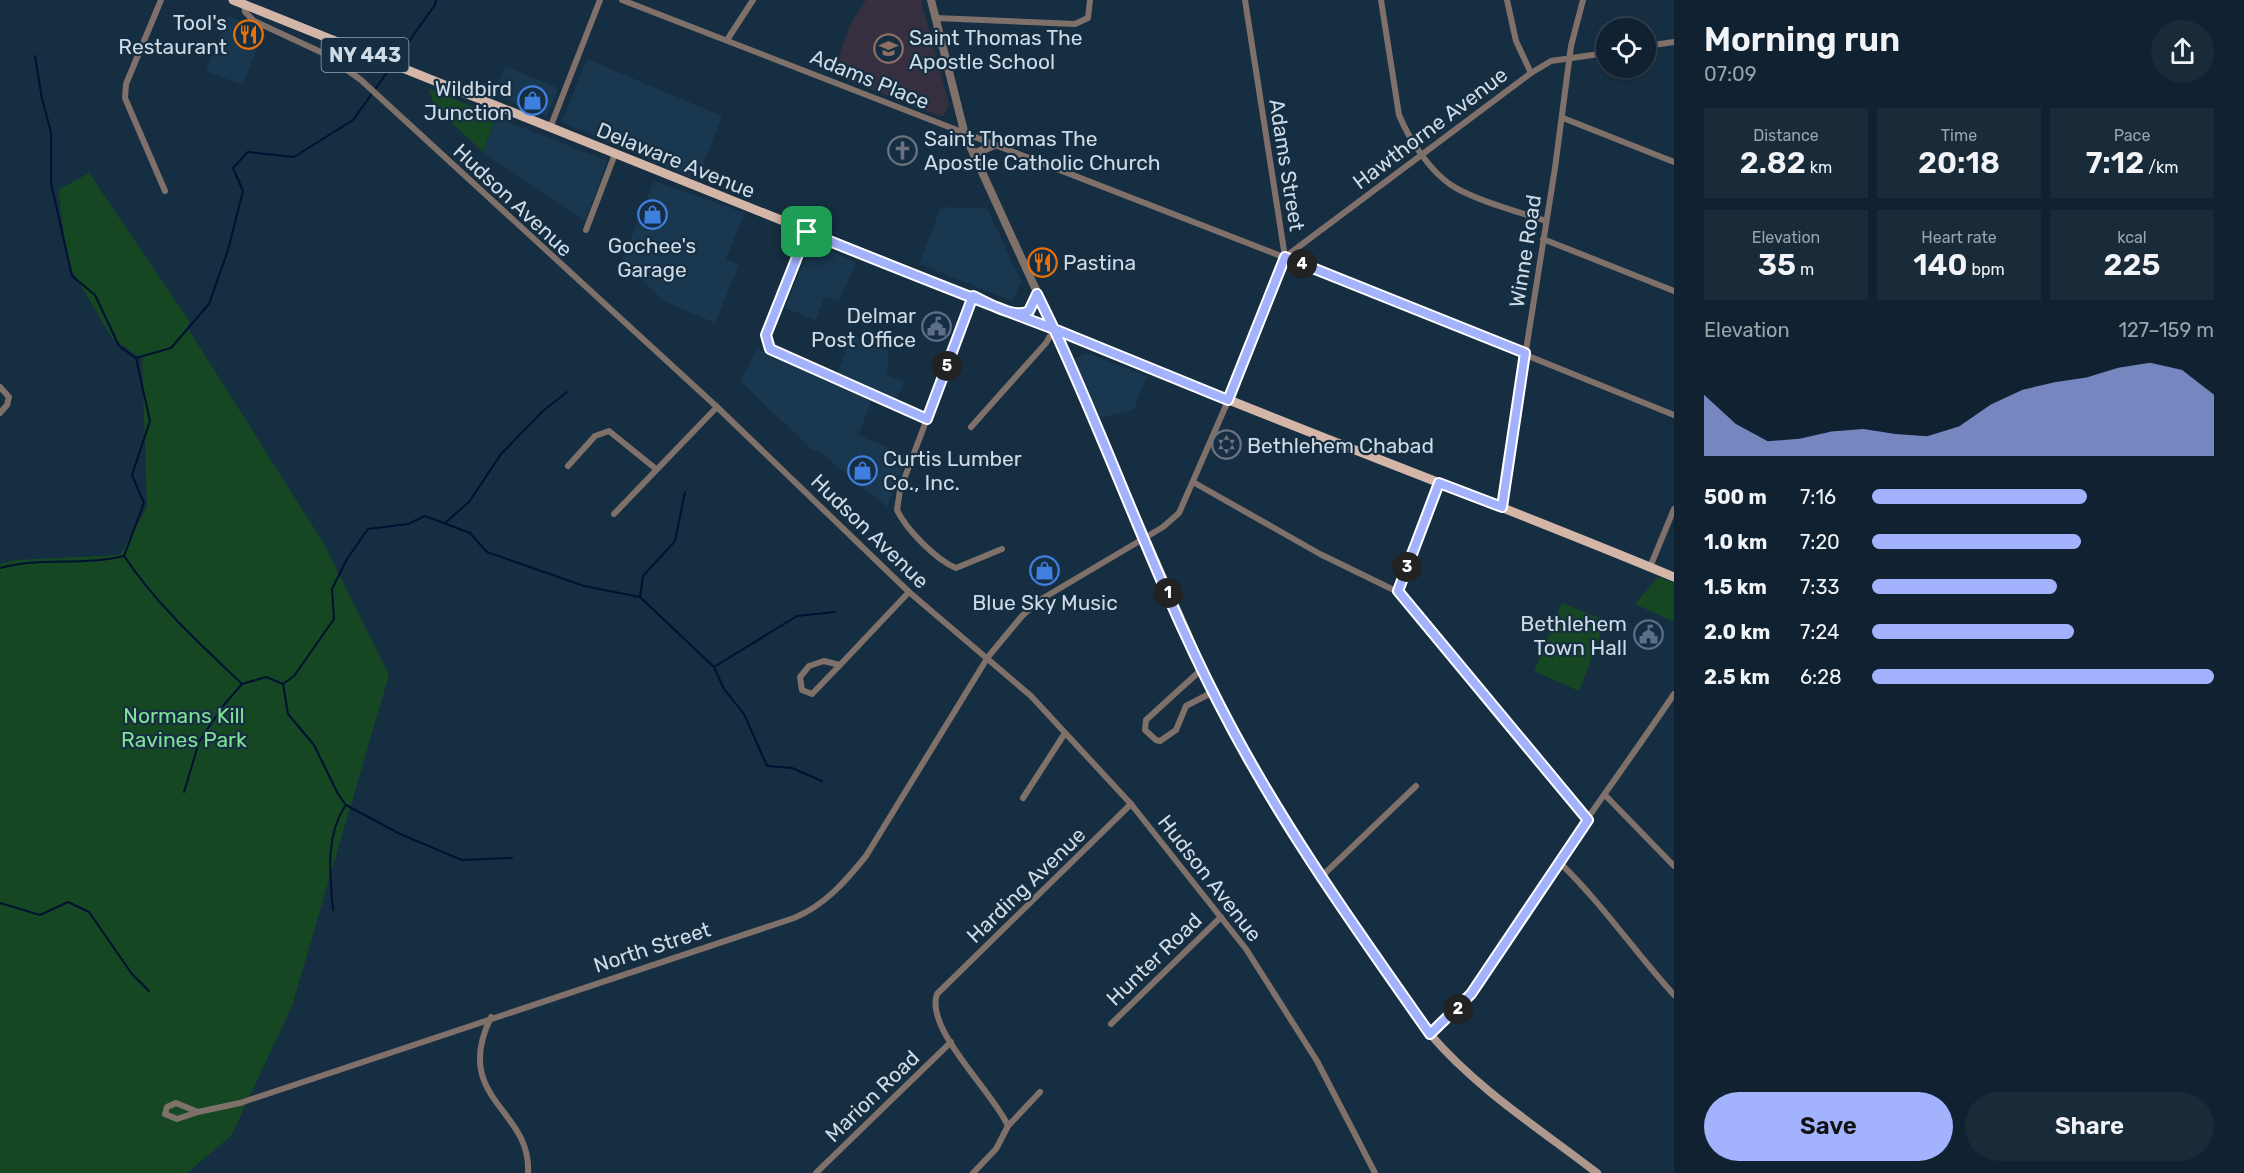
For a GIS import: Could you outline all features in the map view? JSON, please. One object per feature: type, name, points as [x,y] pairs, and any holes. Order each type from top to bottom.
[{"type":"main road","name":"Delaware Avenue","points":[[233,0],[420,79],[550,128],[1674,577]]},
{"type":"main road","points":[[1017,315],[1029,311],[1037,294]]},
{"type":"main road","points":[[1054,329],[1202,669],[1271,801],[1430,1034],[1475,1079],[1597,1173]]},
{"type":"street","points":[[161,0],[126,84],[125,98],[165,191]]},
{"type":"street","points":[[550,128],[600,0]]},
{"type":"street","name":"Adams Place","points":[[622,0],[965,135],[1285,257],[1674,415]]},
{"type":"street","points":[[728,40],[753,0]]},
{"type":"street","points":[[931,0],[965,135],[1054,329],[1046,343],[971,427]]},
{"type":"street","points":[[936,18],[1075,24],[1082,22],[1090,14],[1090,0]]},
{"type":"street","name":"Adams Street","points":[[993,650],[1023,616],[1046,596],[1144,539],[1179,513],[1228,400],[1285,257],[1245,0]]},
{"type":"street","points":[[1381,0],[1399,115],[1405,130],[1422,155],[1453,186],[1546,221]]},
{"type":"street","points":[[1507,0],[1516,41],[1531,72]]},
{"type":"street","name":"Winne Road","points":[[1502,507],[1563,118],[1570,60],[1583,0]]},
{"type":"street","name":"Hudson Avenue","points":[[244,4],[245,12],[254,21],[325,54],[361,80],[607,309],[717,407],[909,592],[1031,696],[1131,804],[1246,949],[1317,1061],[1375,1173]]},
{"type":"street","points":[[1656,45],[1674,42]]},
{"type":"street","name":"Hawthorne Avenue","points":[[1285,257],[1531,72],[1551,61],[1596,55]]},
{"type":"street","points":[[1563,118],[1674,162]]},
{"type":"street","points":[[974,154],[994,145]]},
{"type":"street","points":[[586,230],[615,154]]},
{"type":"street","points":[[807,232],[766,335],[770,349],[927,419]]},
{"type":"street","points":[[1543,239],[1674,291]]},
{"type":"street","points":[[973,296],[896,502],[900,517],[936,555],[956,568],[1002,549]]},
{"type":"street","points":[[0,387],[9,397],[7,405],[0,413]]},
{"type":"street","points":[[614,514],[717,407]]},
{"type":"street","points":[[568,466],[595,436],[609,431],[656,469]]},
{"type":"street","points":[[1193,482],[1320,554],[1398,591],[1588,820]]},
{"type":"street","points":[[1398,591],[1439,483]]},
{"type":"street","points":[[1650,567],[1674,509]]},
{"type":"street","points":[[840,665],[824,661],[809,666],[800,677],[802,690],[812,694],[840,665],[909,592]]},
{"type":"street","name":"North Street","points":[[198,1112],[176,1103],[167,1107],[165,1114],[177,1119],[240,1103],[491,1017],[794,918],[820,904],[866,856],[993,650]]},
{"type":"street","points":[[1202,669],[1146,720],[1145,730],[1160,741],[1176,730],[1186,706],[1213,692]]},
{"type":"street","points":[[1430,1034],[1471,994],[1500,954],[1558,861],[1674,694]]},
{"type":"street","points":[[1023,798],[1065,733]]},
{"type":"street","points":[[1321,877],[1416,786]]},
{"type":"street","points":[[1605,795],[1674,866]]},
{"type":"street","name":"Harding Avenue","points":[[951,1042],[934,1006],[941,987],[1131,804]]},
{"type":"street","points":[[1558,861],[1598,902],[1648,967],[1674,995]]},
{"type":"street","name":"Hunter Road","points":[[1111,1024],[1221,918]]},
{"type":"street","points":[[491,1017],[481,1044],[480,1071],[489,1094],[519,1138],[527,1160],[528,1173]]},
{"type":"street","points":[[951,1042],[1008,1126]]},
{"type":"street","name":"Marion Road","points":[[816,1173],[951,1042]]},
{"type":"street","points":[[973,1173],[996,1149],[1008,1126],[1040,1092]]},
{"type":"shaded area","name":"Saint Thomas The Apostle School","points":[[866,0],[921,0],[949,104],[944,116],[832,74],[851,23]]},
{"type":"shaded area","points":[[228,15],[264,33],[242,85],[206,71]]},
{"type":"shaded area","points":[[587,59],[722,116],[697,180],[562,122]]},
{"type":"shaded area","points":[[505,66],[558,88],[547,116],[493,95]]},
{"type":"shaded area","points":[[496,117],[607,161],[585,221],[483,153]]},
{"type":"shaded area","points":[[654,181],[745,213],[726,259],[739,265],[715,323],[664,301],[622,261]]},
{"type":"shaded area","points":[[941,207],[987,208],[1021,281],[1013,301],[919,264]]},
{"type":"shaded area","points":[[812,243],[856,262],[839,301],[825,296],[816,320],[785,308]]},
{"type":"shaded area","points":[[852,336],[889,351],[887,375],[904,382],[896,400],[836,375]]},
{"type":"shaded area","name":"Curtis Lumber Co., Inc.","points":[[757,349],[872,400],[858,435],[908,456],[887,507],[816,449],[813,451],[740,381]]},
{"type":"shaded area","points":[[1087,353],[1147,376],[1134,409],[1100,418],[1074,359]]},
{"type":"green space","points":[[429,89],[496,116],[483,152],[434,106]]},
{"type":"green space","name":"Normans Kill Ravines Park","points":[[89,173],[190,322],[187,327],[324,544],[389,675],[292,1006],[231,1136],[187,1173],[0,1173],[0,564],[16,560],[120,555],[147,507],[142,359],[112,338],[68,264],[58,190]]},
{"type":"green space","points":[[1658,577],[1674,583],[1674,622],[1635,604]]},
{"type":"green space","points":[[1562,603],[1606,621],[1579,691],[1534,671]]},
{"type":"waterway","points":[[394,62],[435,5],[436,0]]},
{"type":"waterway","points":[[0,568],[31,563],[93,561],[124,556],[144,503],[132,475],[150,421],[136,358],[119,346],[95,295],[72,276],[51,183],[51,132],[42,99],[35,56]]},
{"type":"waterway","points":[[136,358],[171,348],[209,304],[228,250],[243,191],[233,168],[248,152],[294,157],[353,120],[391,67]]},
{"type":"waterway","points":[[446,522],[469,502],[501,454],[543,411],[567,392]]},
{"type":"waterway","points":[[640,597],[643,576],[675,541],[685,492]]},
{"type":"waterway","points":[[124,556],[164,607],[242,684],[266,677],[283,684],[294,676],[334,619],[332,589],[347,559],[368,529],[408,524],[425,516],[470,533],[487,552],[584,586],[640,597],[714,667],[797,616],[835,612]]},
{"type":"waterway","points":[[714,667],[724,689],[744,714],[767,766],[792,768],[822,781]]},
{"type":"waterway","points":[[184,792],[199,742],[223,706],[242,684]]},
{"type":"waterway","points":[[283,684],[288,714],[314,745],[338,794],[346,805],[400,834],[462,860],[512,858]]},
{"type":"waterway","points":[[333,910],[330,856],[334,830],[345,806]]},
{"type":"waterway","points":[[0,903],[40,915],[68,902],[89,912],[132,974],[149,991]]},
{"type":"place","name":"Tool's Restaurant","points":[[248,34]]},
{"type":"place","name":"Saint Thomas The Apostle School","points":[[888,49]]},
{"type":"place","name":"Wildbird Junction","points":[[533,100]]},
{"type":"place","name":"Saint Thomas The Apostle Catholic Church","points":[[903,150]]},
{"type":"place","name":"Gochee's Garage","points":[[652,214]]},
{"type":"place","name":"Pastina","points":[[1042,262]]},
{"type":"place","name":"Delmar Post Office","points":[[937,327]]},
{"type":"place","name":"Bethlehem Chabad","points":[[1226,445]]},
{"type":"place","name":"Curtis Lumber Co., Inc.","points":[[862,470]]},
{"type":"place","name":"Blue Sky Music","points":[[1045,571]]},
{"type":"place","name":"Bethlehem Town Hall","points":[[1648,635]]},
{"type":"route","points":[[807,232],[766,335],[766,343],[776,353],[927,419],[973,296],[991,304],[1017,315],[1022,315],[1034,305],[1037,294],[1054,329],[1228,400],[1285,257],[1525,353],[1502,507],[1439,483],[1398,591],[1588,820],[1558,861],[1500,954],[1471,994],[1430,1034],[1288,828],[1217,701],[1144,539],[1054,329],[1017,315],[973,296],[807,232]]}]
